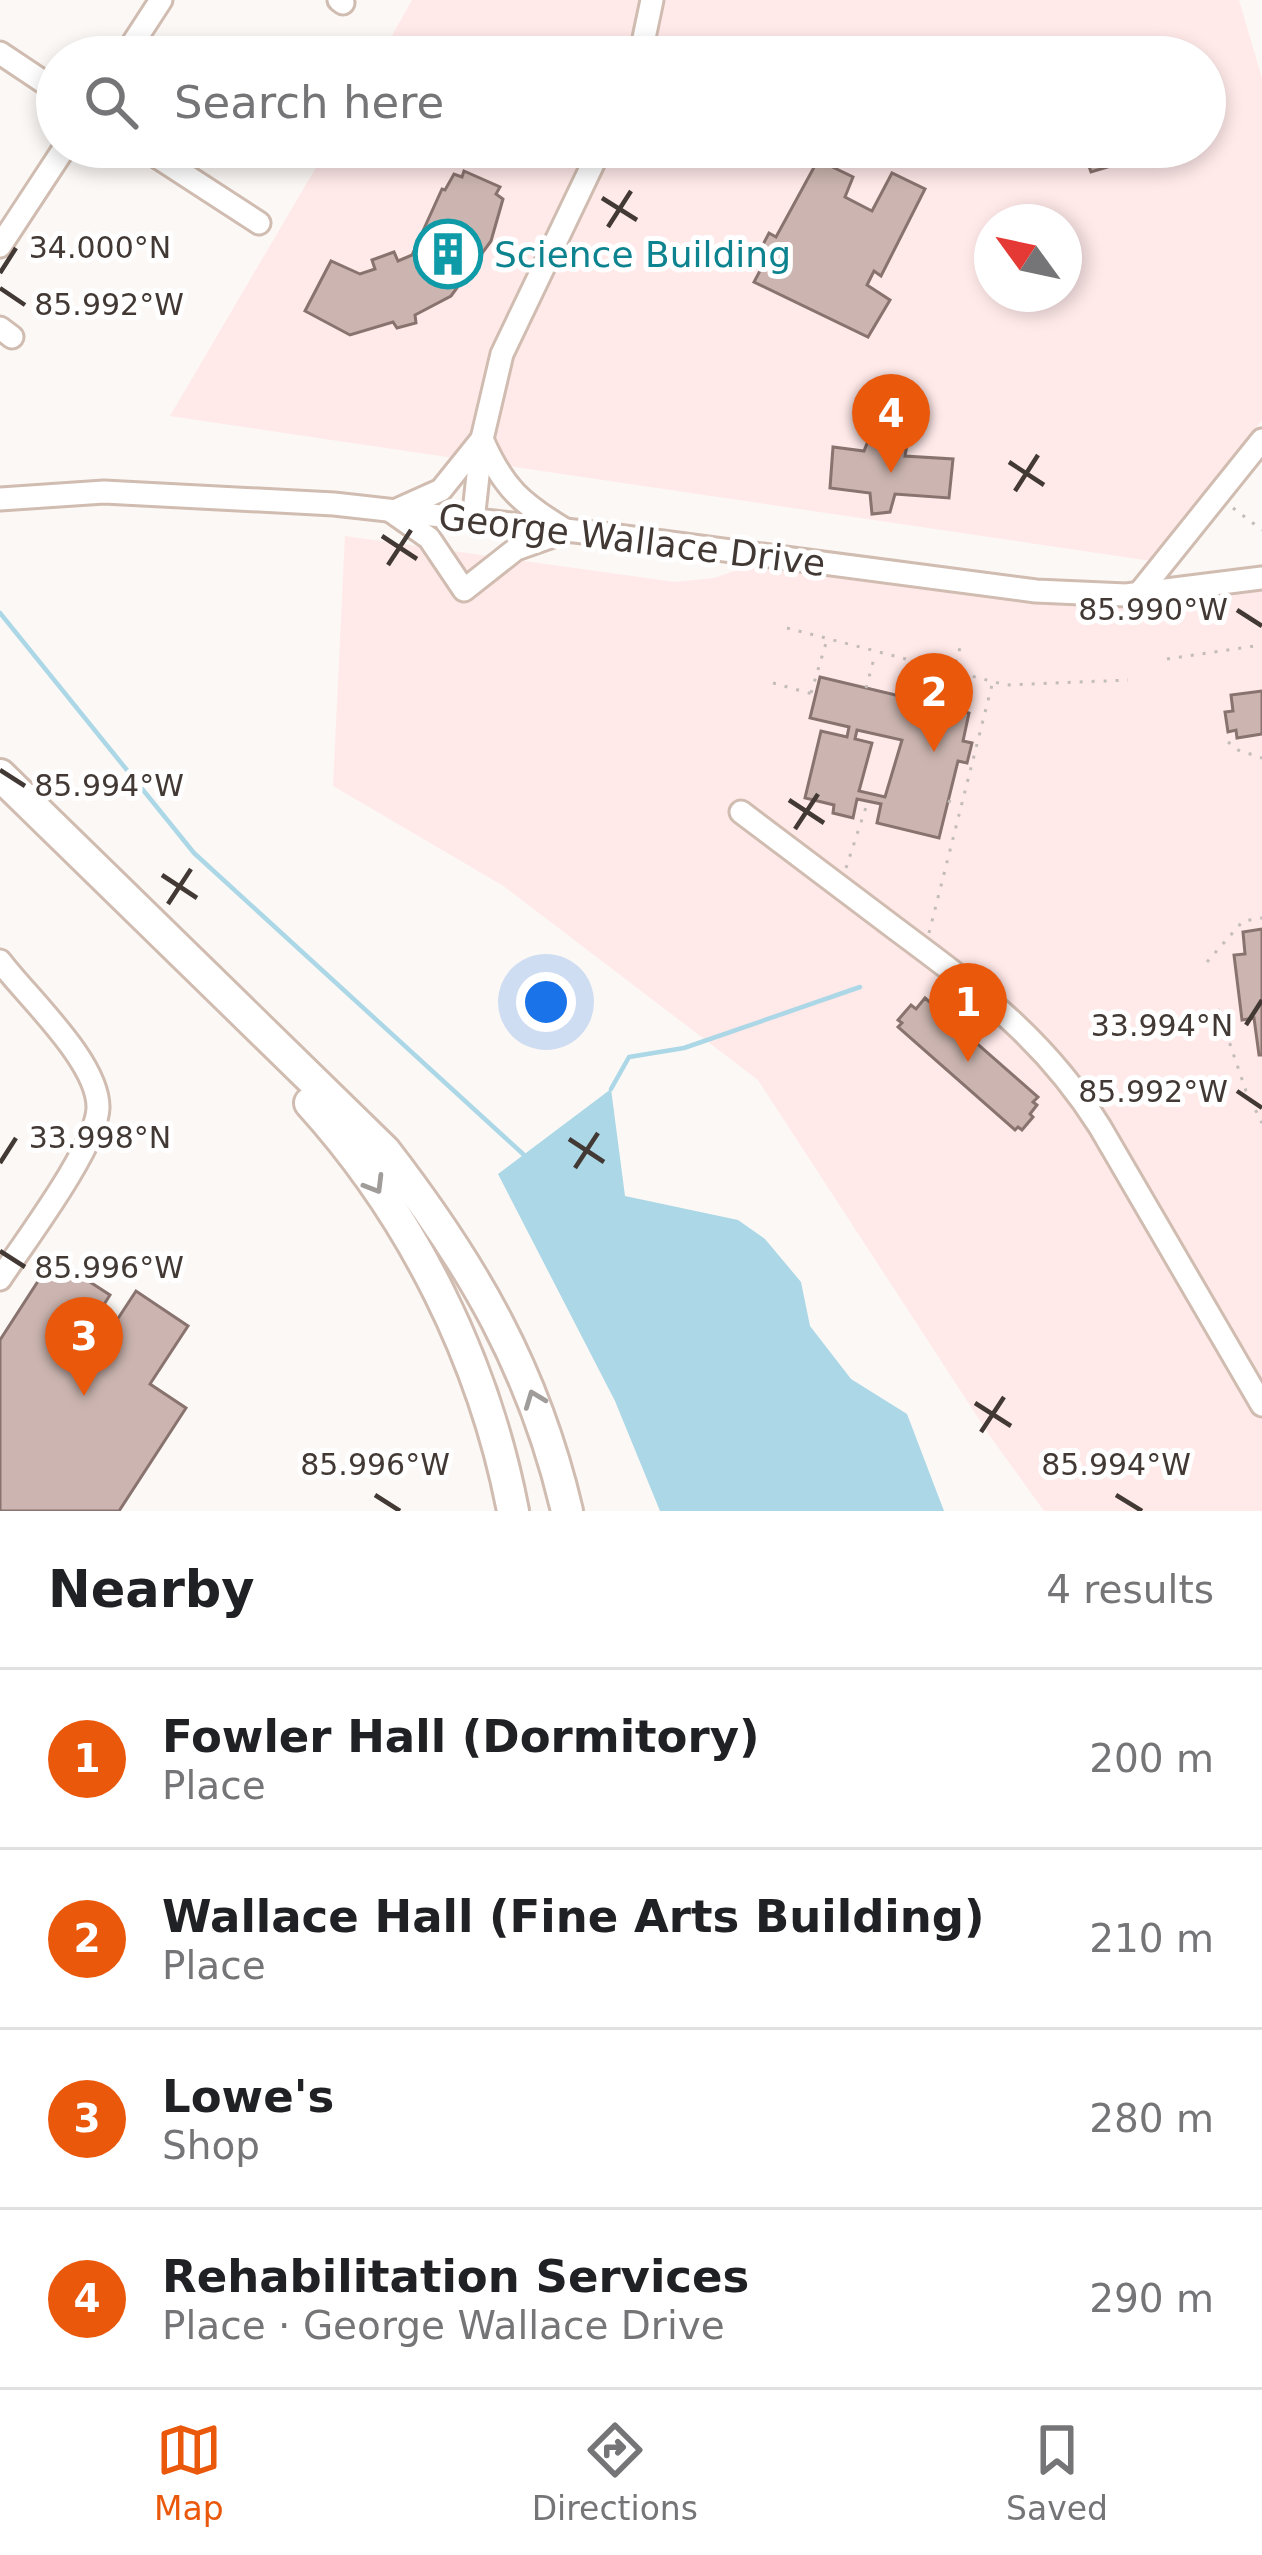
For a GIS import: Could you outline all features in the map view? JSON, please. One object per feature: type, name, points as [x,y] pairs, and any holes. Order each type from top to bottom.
[{"type":"highway","points":[[0,775],[385,1151],[409,1182],[484,1291],[519,1360],[548,1437],[567,1511]]},
{"type":"highway","points":[[0,802],[245,1036],[363,1165],[445,1301],[489,1415],[513,1511]]},
{"type":"street","points":[[138,36],[161,0]]},
{"type":"street","points":[[644,36],[652,0]]},
{"type":"street","points":[[0,53],[36,77]]},
{"type":"street","points":[[0,246],[51,168]]},
{"type":"street","points":[[174,168],[259,223]]},
{"type":"street","points":[[472,521],[482,439],[502,354],[591,168]]},
{"type":"street","points":[[392,512],[442,490],[482,439]]},
{"type":"street","points":[[482,439],[506,486],[567,531]]},
{"type":"street","points":[[1140,592],[1262,440]]},
{"type":"street","name":"George Wallace Drive","points":[[0,499],[104,492],[334,504],[1036,591],[1140,592],[1262,578]]},
{"type":"street","points":[[392,512],[429,538],[464,590],[515,549],[567,531]]},
{"type":"street","points":[[740,812],[986,997],[1042,1047],[1072,1083],[1262,1405]]},
{"type":"street","points":[[0,961],[73,1050],[90,1078],[98,1108],[84,1146],[0,1279]]},
{"type":"path","points":[[1218,496],[1262,530]]},
{"type":"path","points":[[787,628],[1006,685],[1129,680]]},
{"type":"path","points":[[773,683],[813,694],[827,640]]},
{"type":"path","points":[[1166,659],[1262,645]]},
{"type":"path","points":[[945,697],[960,649]]},
{"type":"path","points":[[866,688],[876,652]]},
{"type":"path","points":[[927,952],[930,920],[993,681]]},
{"type":"path","points":[[1228,742],[1262,758]]},
{"type":"path","points":[[839,886],[868,801]]},
{"type":"path","points":[[948,801],[961,804]]},
{"type":"path","points":[[1207,962],[1244,921],[1262,918]]},
{"type":"path","points":[[1218,1009],[1262,1123]]},
{"type":"shaded area","points":[[412,0],[1239,0],[1262,78],[1262,420],[1158,562],[170,416],[316,168],[1226,168],[1226,36],[392,36]]},
{"type":"shaded area","points":[[345,536],[675,582],[714,578],[778,556],[1035,591],[1262,578],[1262,1511],[1044,1511],[758,1080],[502,885],[333,786]]},
{"type":"water","points":[[611,1089],[625,1196],[738,1220],[765,1239],[801,1282],[810,1326],[851,1379],[907,1414],[944,1511],[660,1511],[615,1401],[498,1174]]},
{"type":"building","points":[[814,168],[834,168],[853,177],[845,197],[872,211],[892,173],[925,189],[881,276],[874,271],[867,285],[890,300],[868,337],[754,282],[762,267],[754,262],[769,233],[776,237]]},
{"type":"building","name":"Science Building","points":[[464,171],[500,187],[496,194],[503,199],[491,241],[451,296],[415,315],[416,323],[397,328],[393,322],[350,335],[305,311],[331,261],[360,274],[375,269],[372,260],[394,252],[398,261],[412,255],[442,189],[454,174],[462,177]]},
{"type":"building","points":[[870,436],[908,439],[905,456],[953,459],[949,498],[895,494],[890,512],[872,514],[870,493],[830,488],[833,447],[864,451]]},
{"type":"building","points":[[820,677],[929,703],[931,693],[957,700],[955,709],[969,713],[963,741],[972,743],[967,763],[958,761],[939,838],[877,823],[881,804],[857,799],[853,818],[833,813],[834,805],[805,798],[821,731],[847,737],[849,727],[810,718]],"holes":[[[857,730],[902,740],[885,797],[859,791],[872,743],[855,739]]]},
{"type":"building","points":[[1262,691],[1262,734],[1237,738],[1236,730],[1228,732],[1225,712],[1233,711],[1231,695]]},
{"type":"building","points":[[1262,929],[1259,1055],[1254,1018],[1242,1020],[1234,955],[1245,954],[1243,932]]},
{"type":"building","points":[[925,998],[1038,1097],[1030,1114],[1033,1117],[1022,1130],[1015,1130],[898,1027],[911,1005],[916,1009]]},
{"type":"building","points":[[53,1258],[110,1295],[80,1342],[96,1352],[136,1291],[188,1326],[150,1384],[186,1408],[119,1511],[0,1511],[0,1340]]},
{"type":"waterway","points":[[0,613],[194,853],[523,1154]]},
{"type":"waterway","points":[[611,1089],[629,1057],[684,1048],[860,987]]},
{"type":"place","name":"Science Building","points":[[448,254]]},
{"type":"place","name":"Rehabilitation Services","points":[[891,473]]},
{"type":"place","name":"Wallace Hall (Fine Arts Building)","points":[[934,752]]},
{"type":"place","name":"Fowler Hall (Dormitory)","points":[[968,1062]]},
{"type":"place","name":"Lowe's","points":[[84,1396]]}]
